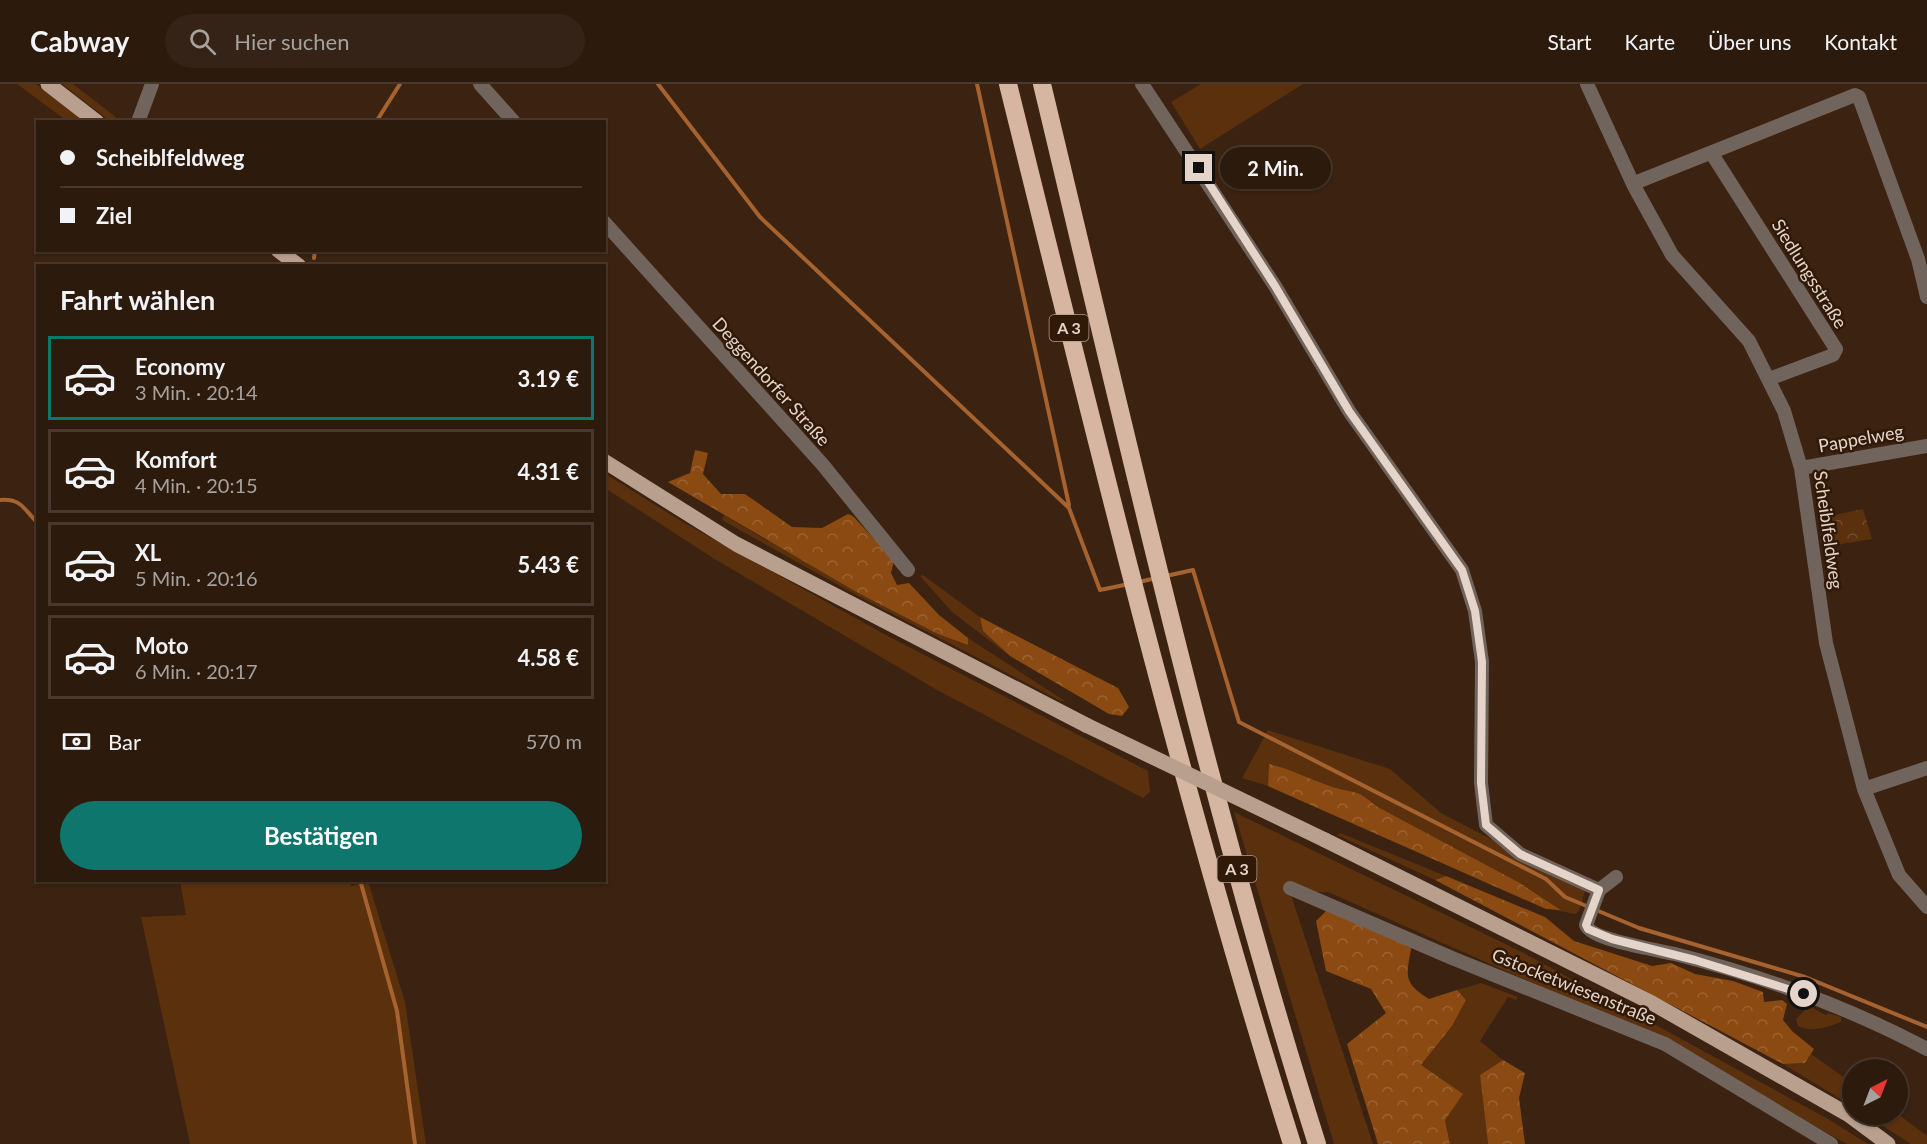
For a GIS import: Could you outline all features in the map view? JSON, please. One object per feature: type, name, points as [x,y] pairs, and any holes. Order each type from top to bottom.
[{"type":"highway","name":"A 3","points":[[1008,84],[1130,571],[1214,885],[1292,1144]]},
{"type":"highway","name":"A 3","points":[[1042,84],[1158,562],[1244,899],[1317,1144]]},
{"type":"main road","points":[[48,84],[94,120]]},
{"type":"main road","points":[[281,252],[296,264]]},
{"type":"main road","points":[[606,462],[736,544],[1086,725],[1325,840],[1652,1003],[1849,1115],[1888,1144]]},
{"type":"street","points":[[139,120],[152,84]]},
{"type":"street","points":[[480,84],[512,120]]},
{"type":"street","points":[[1142,84],[1275,286],[1349,411],[1462,570],[1475,611],[1482,662],[1481,783],[1486,825],[1520,854],[1599,890]]},
{"type":"street","name":"Scheiblfeldweg","points":[[1587,84],[1634,186],[1672,255],[1749,341],[1784,411],[1801,468],[1826,643],[1864,789],[1899,875],[1927,907]]},
{"type":"street","points":[[1634,186],[1637,182],[1855,95],[1859,97],[1918,259],[1927,297]]},
{"type":"street","name":"Siedlungsstraße","points":[[1712,154],[1836,349],[1833,355],[1769,379]]},
{"type":"street","name":"Deggendorfer Straße","points":[[606,224],[823,465],[908,570]]},
{"type":"street","name":"Pappelweg","points":[[1801,468],[1927,446]]},
{"type":"street","points":[[1864,789],[1927,768]]},
{"type":"street","points":[[1616,877],[1599,890],[1586,928],[1612,939],[1695,960],[1804,994],[1887,1027],[1927,1049]]},
{"type":"street","name":"Gstocketwiesenstraße","points":[[1290,888],[1452,958],[1665,1044],[1832,1144]]},
{"type":"green space","points":[[17,84],[36,84],[85,120],[66,120]]},
{"type":"green space","points":[[62,84],[73,84],[120,120],[109,120]]},
{"type":"green space","points":[[1201,84],[1303,84],[1200,149],[1171,102]]},
{"type":"green space","points":[[695,450],[708,453],[703,474],[721,494],[745,494],[792,527],[822,528],[848,514],[853,516],[894,561],[891,573],[897,585],[909,583],[939,615],[968,638],[968,645],[938,634],[860,594],[668,482],[690,473]]},
{"type":"green space","points":[[606,474],[681,521],[884,634],[1148,771],[1150,792],[1143,798],[937,690],[713,558],[606,489]]},
{"type":"green space","points":[[1863,509],[1872,539],[1823,547],[1820,518]]},
{"type":"green space","points":[[724,515],[759,536],[968,644],[968,638],[1065,701],[1061,701],[856,595],[722,520]]},
{"type":"green space","points":[[923,575],[980,617],[983,631],[1010,656],[952,612],[920,576]]},
{"type":"green space","points":[[980,617],[1118,688],[1129,707],[1122,716],[1109,714],[1010,656],[983,631]]},
{"type":"green space","points":[[1268,730],[1390,769],[1441,813],[1566,878],[1585,891],[1579,911],[1575,914],[1550,909],[1560,909],[1520,883],[1376,806],[1358,793],[1338,789],[1269,764],[1268,786],[1242,778]]},
{"type":"green space","points":[[1269,764],[1338,789],[1358,793],[1376,806],[1520,883],[1561,910],[1546,909],[1268,786]]},
{"type":"green space","points":[[1234,812],[1522,952],[1828,1119],[1868,1144],[1847,1144],[1654,1037],[1328,892],[1290,892],[1373,1144],[1334,1144]]},
{"type":"green space","points":[[1340,833],[1446,876],[1435,880],[1337,835]]},
{"type":"green space","points":[[1446,876],[1545,917],[1574,941],[1652,966],[1671,963],[1695,974],[1733,981],[1763,992],[1764,1002],[1782,1000],[1787,1004],[1783,1020],[1792,1031],[1814,1049],[1805,1063],[1783,1064],[1435,880]]},
{"type":"green space","points":[[180,882],[349,882],[351,886],[368,882],[405,1002],[426,1144],[190,1144],[141,917],[186,915]]},
{"type":"green space","points":[[1329,908],[1412,944],[1408,976],[1410,982],[1420,993],[1429,999],[1457,990],[1466,1000],[1452,1026],[1421,1065],[1463,1094],[1445,1120],[1450,1144],[1378,1144],[1347,1044],[1386,1013],[1371,989],[1326,971],[1316,921]]},
{"type":"green space","points":[[1481,983],[1518,997],[1516,1000],[1508,997],[1480,1041],[1503,1060],[1480,1075],[1488,1144],[1450,1144],[1445,1120],[1421,1065],[1452,1026],[1466,1000],[1457,990]]},
{"type":"green space","points":[[1809,1006],[1826,1015],[1828,1013],[1841,1017],[1841,1022],[1814,1029],[1798,1026],[1796,1019]]},
{"type":"green space","points":[[1811,1054],[1842,1076],[1842,1100],[1783,1064],[1805,1063]]},
{"type":"green space","points":[[1503,1060],[1525,1073],[1519,1098],[1525,1144],[1488,1144],[1480,1075]]},
{"type":"green space","points":[[1908,1122],[1927,1136],[1927,1144],[1911,1144],[1882,1125],[1908,1125]]},
{"type":"waterway","points":[[377,120],[400,84]]},
{"type":"waterway","points":[[658,84],[760,217],[1069,508],[1100,590],[1129,584]]},
{"type":"waterway","points":[[977,84],[1069,505]]},
{"type":"waterway","points":[[314,258],[315,252]]},
{"type":"waterway","points":[[0,500],[18,503],[36,521]]},
{"type":"waterway","points":[[1166,576],[1193,570],[1239,722],[1546,879],[1565,897],[1639,928],[1805,977],[1927,1027]]},
{"type":"waterway","points":[[1139,582],[1156,578]]},
{"type":"waterway","points":[[361,882],[397,1011],[415,1144]]},
{"type":"route","points":[[1199,168],[1275,286],[1349,411],[1397,482],[1462,570],[1475,611],[1482,662],[1481,783],[1486,825],[1520,854],[1599,890],[1586,928],[1612,939],[1695,960],[1804,994]]}]
